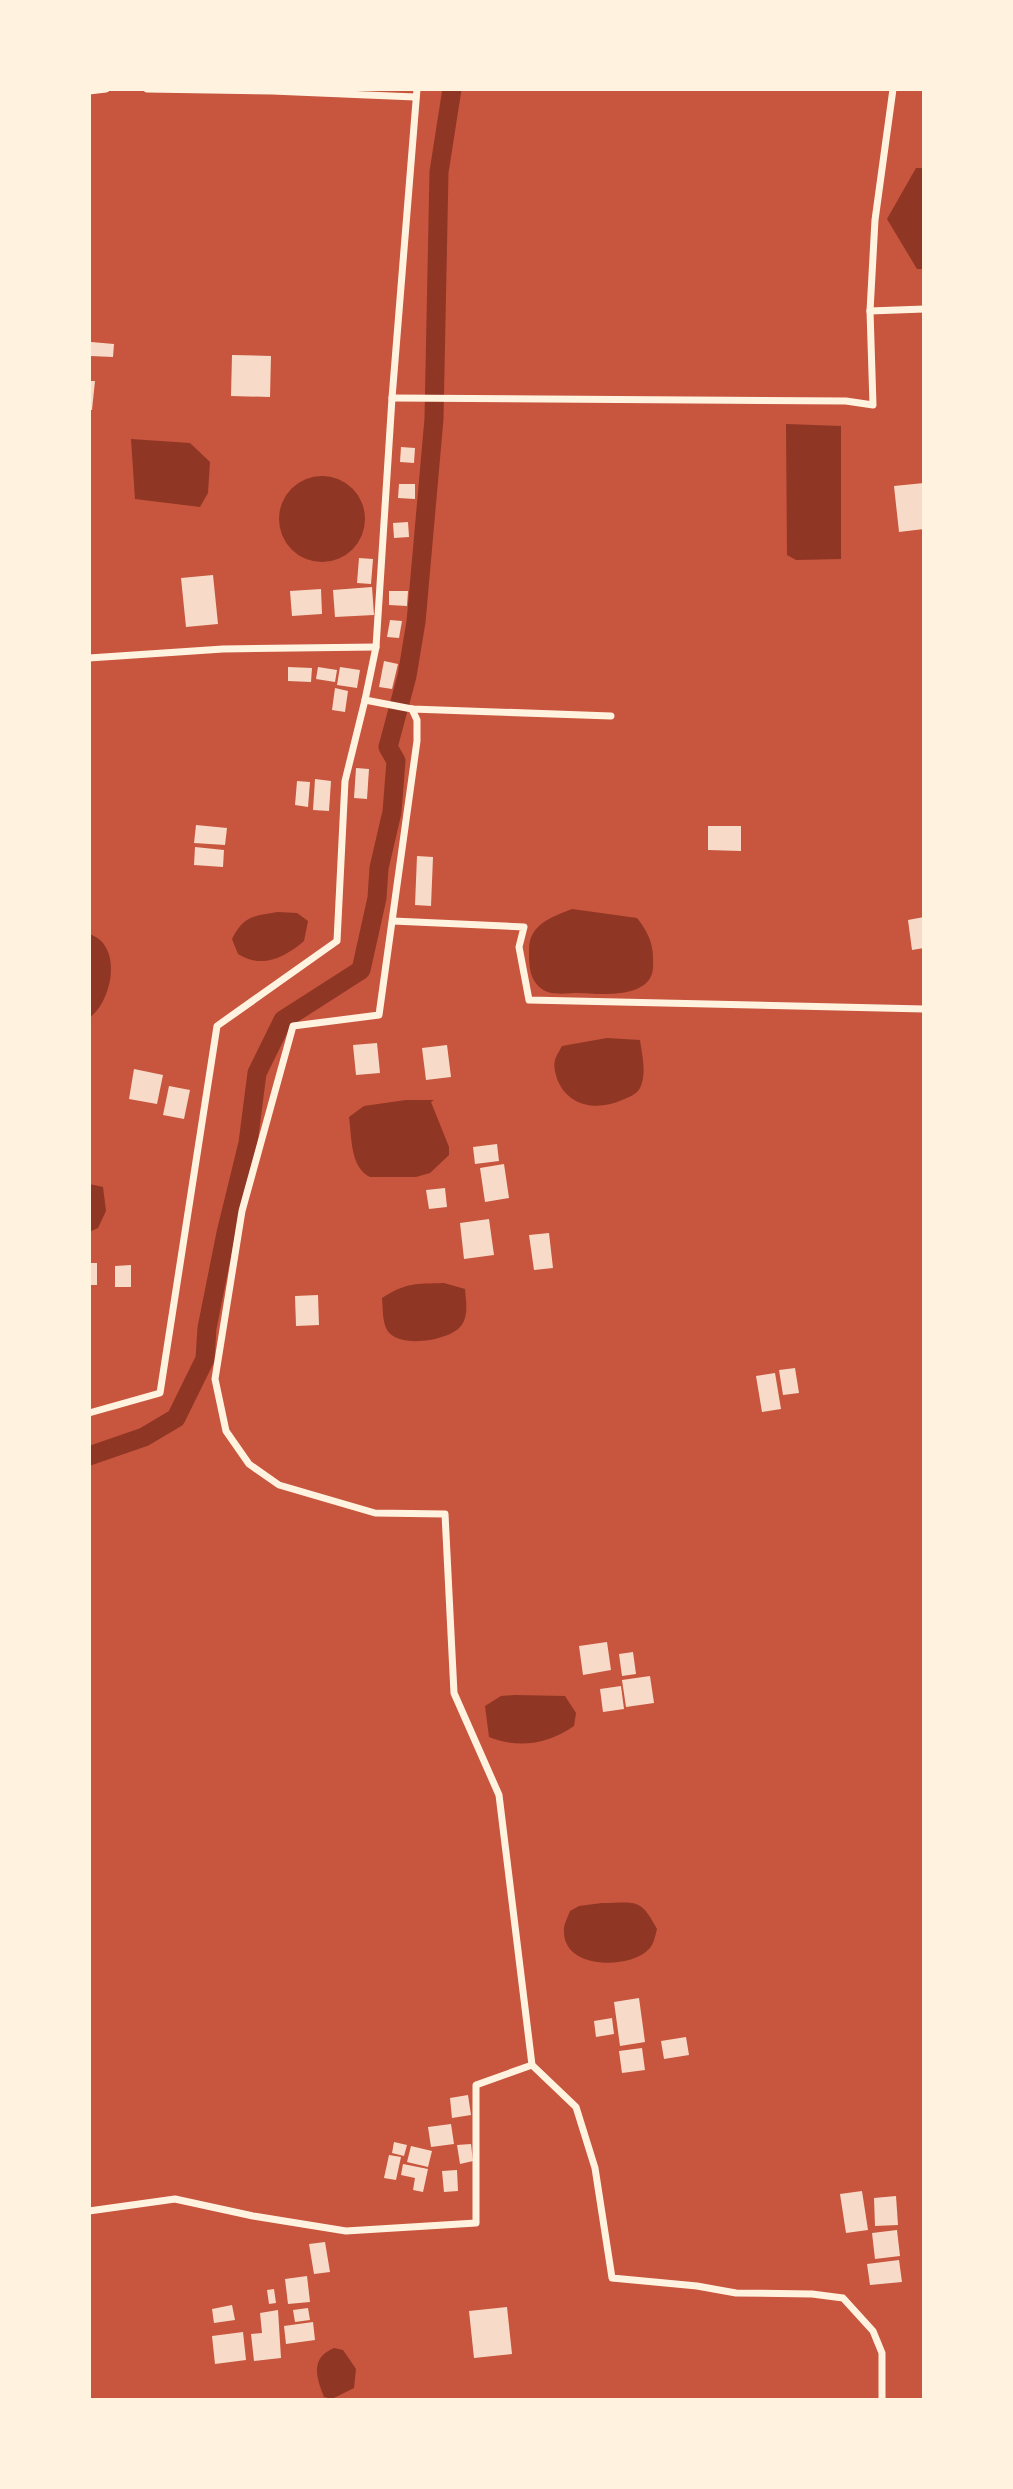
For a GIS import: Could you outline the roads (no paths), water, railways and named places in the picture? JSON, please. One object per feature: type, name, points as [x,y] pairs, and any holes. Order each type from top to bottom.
[{"type":"street","points":[[89,91],[106,89]]},
{"type":"street","points":[[89,1413],[160,1393],[217,1026],[337,941],[345,781],[368,701],[376,647],[416,93],[147,89]]},
{"type":"street","points":[[392,398],[846,401],[873,405],[870,312],[876,220],[893,89]]},
{"type":"street","points":[[870,312],[924,309]]},
{"type":"street","points":[[89,658],[223,649],[376,647]]},
{"type":"street","points":[[368,701],[412,709],[611,716]]},
{"type":"street","points":[[412,709],[417,720],[417,741],[379,1015],[293,1026],[243,1211],[215,1379],[226,1431],[249,1464],[279,1485],[374,1513],[446,1514],[454,1693],[499,1795],[532,2065],[576,2107],[595,2168],[612,2278],[697,2286],[736,2293],[812,2294],[843,2298],[873,2331],[882,2353],[882,2400]]},
{"type":"street","points":[[393,921],[523,927],[519,947],[529,1000],[924,1009]]},
{"type":"street","points":[[89,2211],[175,2199],[253,2216],[346,2231],[476,2223],[476,2085],[532,2065]]},
{"type":"waterway","points":[[89,1456],[144,1437],[176,1418],[205,1359],[207,1328],[248,1143],[257,1073],[283,1020],[361,970],[392,812],[396,761],[388,747],[407,676],[416,622],[434,419],[439,172],[452,89]]}]
